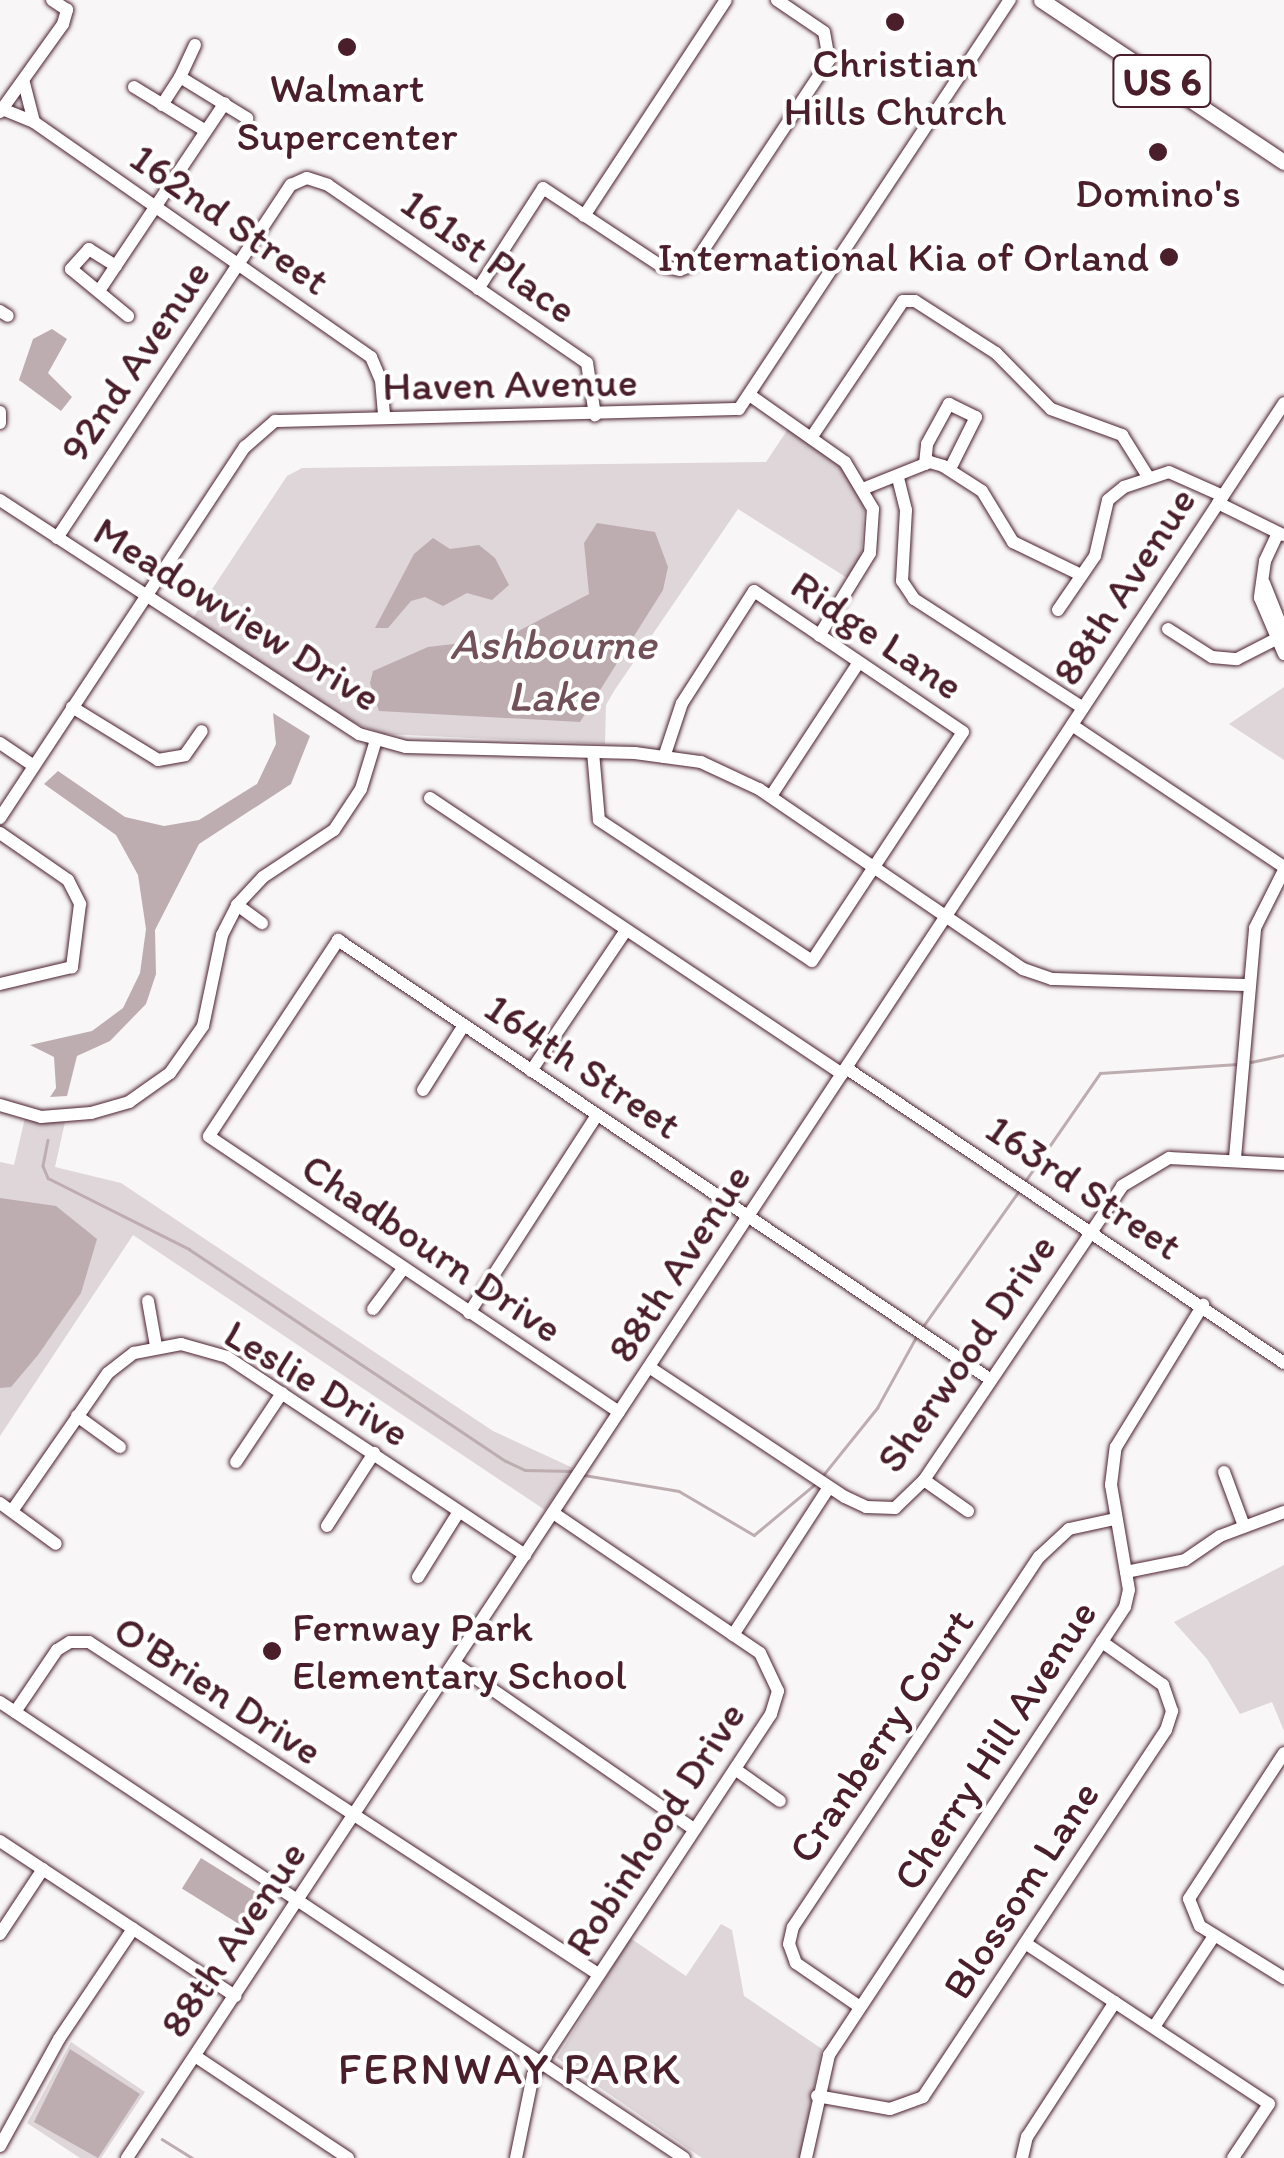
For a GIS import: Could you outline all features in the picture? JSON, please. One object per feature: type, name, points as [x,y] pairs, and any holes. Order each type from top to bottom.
[{"type":"main road","name":"US 6","points":[[1041,0],[1284,162]]},
{"type":"street","points":[[1,110],[63,24],[67,10],[52,0]]},
{"type":"street","points":[[584,216],[726,0]]},
{"type":"street","points":[[478,289],[543,188],[661,266],[680,270],[694,264],[829,60],[830,46],[824,32],[776,0]]},
{"type":"street","points":[[819,636],[870,554],[875,528],[864,488],[845,462],[751,396],[1010,0]]},
{"type":"street","points":[[162,105],[195,44]]},
{"type":"street","points":[[180,77],[247,118]]},
{"type":"street","points":[[24,83],[34,122]]},
{"type":"street","points":[[134,87],[206,131]]},
{"type":"street","points":[[99,291],[225,103]]},
{"type":"street","name":"162nd Street","points":[[1,110],[34,122],[371,357],[381,380],[384,418]]},
{"type":"street","name":"92nd Avenue","points":[[57,538],[291,185],[307,178]]},
{"type":"street","name":"161st Place","points":[[307,178],[328,184],[587,363],[595,415]]},
{"type":"street","points":[[116,266],[89,249],[81,254],[72,272],[128,316]]},
{"type":"street","points":[[810,438],[903,301],[915,301],[996,353],[1052,409],[1122,435],[1147,474]]},
{"type":"street","name":"Haven Avenue","points":[[0,818],[145,597],[264,427],[286,417],[706,414],[738,409],[751,396]]},
{"type":"street","name":"88th Avenue","points":[[127,2158],[1284,403]]},
{"type":"street","points":[[926,464],[926,444],[949,404],[976,417],[950,470]]},
{"type":"street","points":[[0,412],[0,423]]},
{"type":"street","points":[[864,488],[926,464],[950,470],[982,491],[1012,542],[1081,575]]},
{"type":"street","points":[[1058,610],[1095,556],[1108,500],[1147,474],[1170,472],[1281,534],[1262,576],[1260,598],[1282,636],[1284,654]]},
{"type":"street","points":[[898,478],[906,510],[902,581],[914,600],[1083,708]]},
{"type":"street","name":"Meadowview Drive","points":[[0,500],[313,709],[376,740],[424,748],[593,752],[701,762],[770,796],[947,914]]},
{"type":"street","name":"Ridge Lane","points":[[664,757],[682,703],[754,591],[963,732],[875,866]]},
{"type":"street","points":[[1168,630],[1212,656],[1237,659],[1282,636]]},
{"type":"street","points":[[770,796],[859,662]]},
{"type":"street","points":[[72,706],[158,760],[185,755],[202,732]]},
{"type":"street","points":[[1072,725],[1284,869],[1255,928],[1247,985],[1235,1158]]},
{"type":"street","points":[[0,1105],[62,1117],[132,1108],[170,1073],[197,1038],[215,990],[222,934],[237,905],[263,877],[334,830],[361,788],[376,740]]},
{"type":"street","points":[[0,743],[34,766]]},
{"type":"street","points":[[593,752],[599,820],[812,961],[875,866]]},
{"type":"street","name":"163rd Street","points":[[430,798],[1202,1304],[1284,1363]]},
{"type":"street","points":[[0,833],[68,880],[80,904],[79,954],[72,968],[0,984]]},
{"type":"street","points":[[237,905],[262,923]]},
{"type":"street","points":[[947,914],[1023,970],[1052,979],[1247,985]]},
{"type":"street","points":[[531,1071],[626,930]]},
{"type":"street","name":"164th Street","points":[[209,1136],[338,940],[991,1380]]},
{"type":"street","points":[[422,1090],[464,1026]]},
{"type":"street","points":[[469,1313],[597,1115]]},
{"type":"street","name":"Chadbourn Drive","points":[[209,1136],[620,1412]]},
{"type":"street","name":"Sherwood Drive","points":[[649,1367],[829,1487],[881,1510],[895,1508],[924,1480],[1122,1186],[1144,1168],[1169,1158],[1235,1158],[1284,1164]]},
{"type":"street","points":[[373,1309],[403,1269]]},
{"type":"street","points":[[148,1302],[156,1346]]},
{"type":"street","name":"Cherry Hill Avenue","points":[[806,2158],[825,2062],[1125,1607],[1126,1572],[1111,1486],[1120,1435],[1202,1304]]},
{"type":"street","name":"Leslie Drive","points":[[6,1508],[108,1373],[156,1346],[217,1352],[524,1555]]},
{"type":"street","points":[[236,1462],[282,1393]]},
{"type":"street","points":[[76,1416],[120,1447]]},
{"type":"street","points":[[327,1526],[374,1453]]},
{"type":"street","points":[[1224,1472],[1244,1526]]},
{"type":"street","points":[[924,1480],[968,1511]]},
{"type":"street","points":[[734,1635],[829,1487]]},
{"type":"street","points":[[6,1508],[56,1544]]},
{"type":"street","points":[[1126,1572],[1184,1560],[1244,1526],[1284,1512]]},
{"type":"street","points":[[418,1577],[458,1513]]},
{"type":"street","name":"Robinhood Drive","points":[[516,2158],[528,2091],[540,2063],[774,1709],[778,1690],[768,1661],[553,1513]]},
{"type":"street","name":"Cranberry Court","points":[[860,2007],[796,1963],[789,1944],[792,1927],[1038,1558],[1069,1529],[1114,1519]]},
{"type":"street","name":"O'Brien Drive","points":[[15,1712],[57,1650],[70,1642],[90,1642],[598,1974]]},
{"type":"street","name":"Blossom Lane","points":[[817,2096],[890,2109],[916,2102],[1172,1718],[1164,1685],[1102,1642]]},
{"type":"street","points":[[454,1663],[694,1829]]},
{"type":"street","points":[[0,1702],[684,2158]]},
{"type":"street","points":[[1284,1753],[1190,1892],[1192,1915],[1214,1936],[1284,1978]]},
{"type":"street","points":[[735,1770],[780,1801]]},
{"type":"street","points":[[0,1840],[235,1996]]},
{"type":"street","points":[[0,1934],[44,1870]]},
{"type":"street","points":[[0,2146],[59,2039],[132,1929]]},
{"type":"street","points":[[1154,2028],[1214,1936]]},
{"type":"street","points":[[1025,1943],[1269,2104],[1234,2158]]},
{"type":"street","points":[[1022,2158],[1027,2137],[1115,2002]]},
{"type":"street","points":[[195,2056],[348,2158]]},
{"type":"shaded area","points":[[788,429],[843,467],[864,503],[861,559],[849,579],[738,509],[606,705],[605,744],[384,734],[349,721],[191,621],[287,476],[302,468],[766,462]]},
{"type":"shaded area","points":[[1284,687],[1284,760],[1229,724]]},
{"type":"shaded area","points":[[25,1118],[65,1122],[55,1167],[121,1183],[493,1431],[573,1468],[545,1510],[133,1235],[0,1436],[0,1162],[14,1165]]},
{"type":"shaded area","points":[[1284,1565],[1284,1731],[1272,1702],[1240,1714],[1207,1659],[1174,1622]]},
{"type":"shaded area","points":[[721,1924],[732,1930],[744,1996],[822,2049],[800,2158],[702,2158],[557,2058],[630,1938],[686,1976]]},
{"type":"shaded area","points":[[71,2042],[145,2092],[101,2158],[80,2158],[27,2123]]},
{"type":"water","points":[[52,329],[67,339],[48,373],[72,397],[61,411],[19,380],[33,339]]},
{"type":"water","name":"Ashbourne Lake","points":[[597,523],[655,532],[668,567],[663,590],[580,722],[379,711],[370,683],[373,671],[428,647],[505,638],[589,594],[584,543]]},
{"type":"water","points":[[433,538],[450,549],[479,545],[495,558],[509,585],[492,600],[467,593],[443,606],[425,597],[411,601],[388,628],[375,628],[414,554]]},
{"type":"water","points":[[273,713],[310,736],[291,784],[199,844],[155,930],[156,974],[146,1004],[110,1041],[77,1056],[67,1096],[50,1097],[56,1088],[54,1057],[30,1045],[92,1031],[123,1008],[140,973],[146,929],[138,875],[116,835],[44,784],[58,771],[125,817],[164,826],[199,820],[257,784],[276,744]]},
{"type":"water","points":[[0,1198],[56,1206],[97,1239],[81,1293],[11,1387],[0,1388]]},
{"type":"water","points":[[201,1858],[267,1899],[248,1930],[182,1889]]},
{"type":"water","points":[[70,2049],[140,2094],[98,2158],[34,2122]]},
{"type":"waterway","points":[[1251,1062],[1284,1055]]},
{"type":"waterway","points":[[1026,1180],[1100,1073],[1238,1064]]},
{"type":"waterway","points":[[48,1140],[43,1166],[48,1178],[189,1249],[506,1461],[525,1470],[572,1471]]},
{"type":"waterway","points":[[924,1325],[1018,1192]]},
{"type":"waterway","points":[[824,1474],[877,1408],[915,1339]]},
{"type":"waterway","points":[[584,1475],[679,1491],[754,1535],[814,1485]]},
{"type":"waterway","points":[[162,2139],[193,2158]]},
{"type":"place","name":"Christian Hills Church","points":[[895,22]]},
{"type":"place","name":"Walmart Supercenter","points":[[347,47]]},
{"type":"place","name":"Domino's","points":[[1158,152]]},
{"type":"place","name":"International Kia of Orland","points":[[1169,257]]},
{"type":"place","name":"Fernway Park Elementary School","points":[[272,1651]]},
{"type":"district","name":"FERNWAY PARK","points":[[510,2069]]}]
